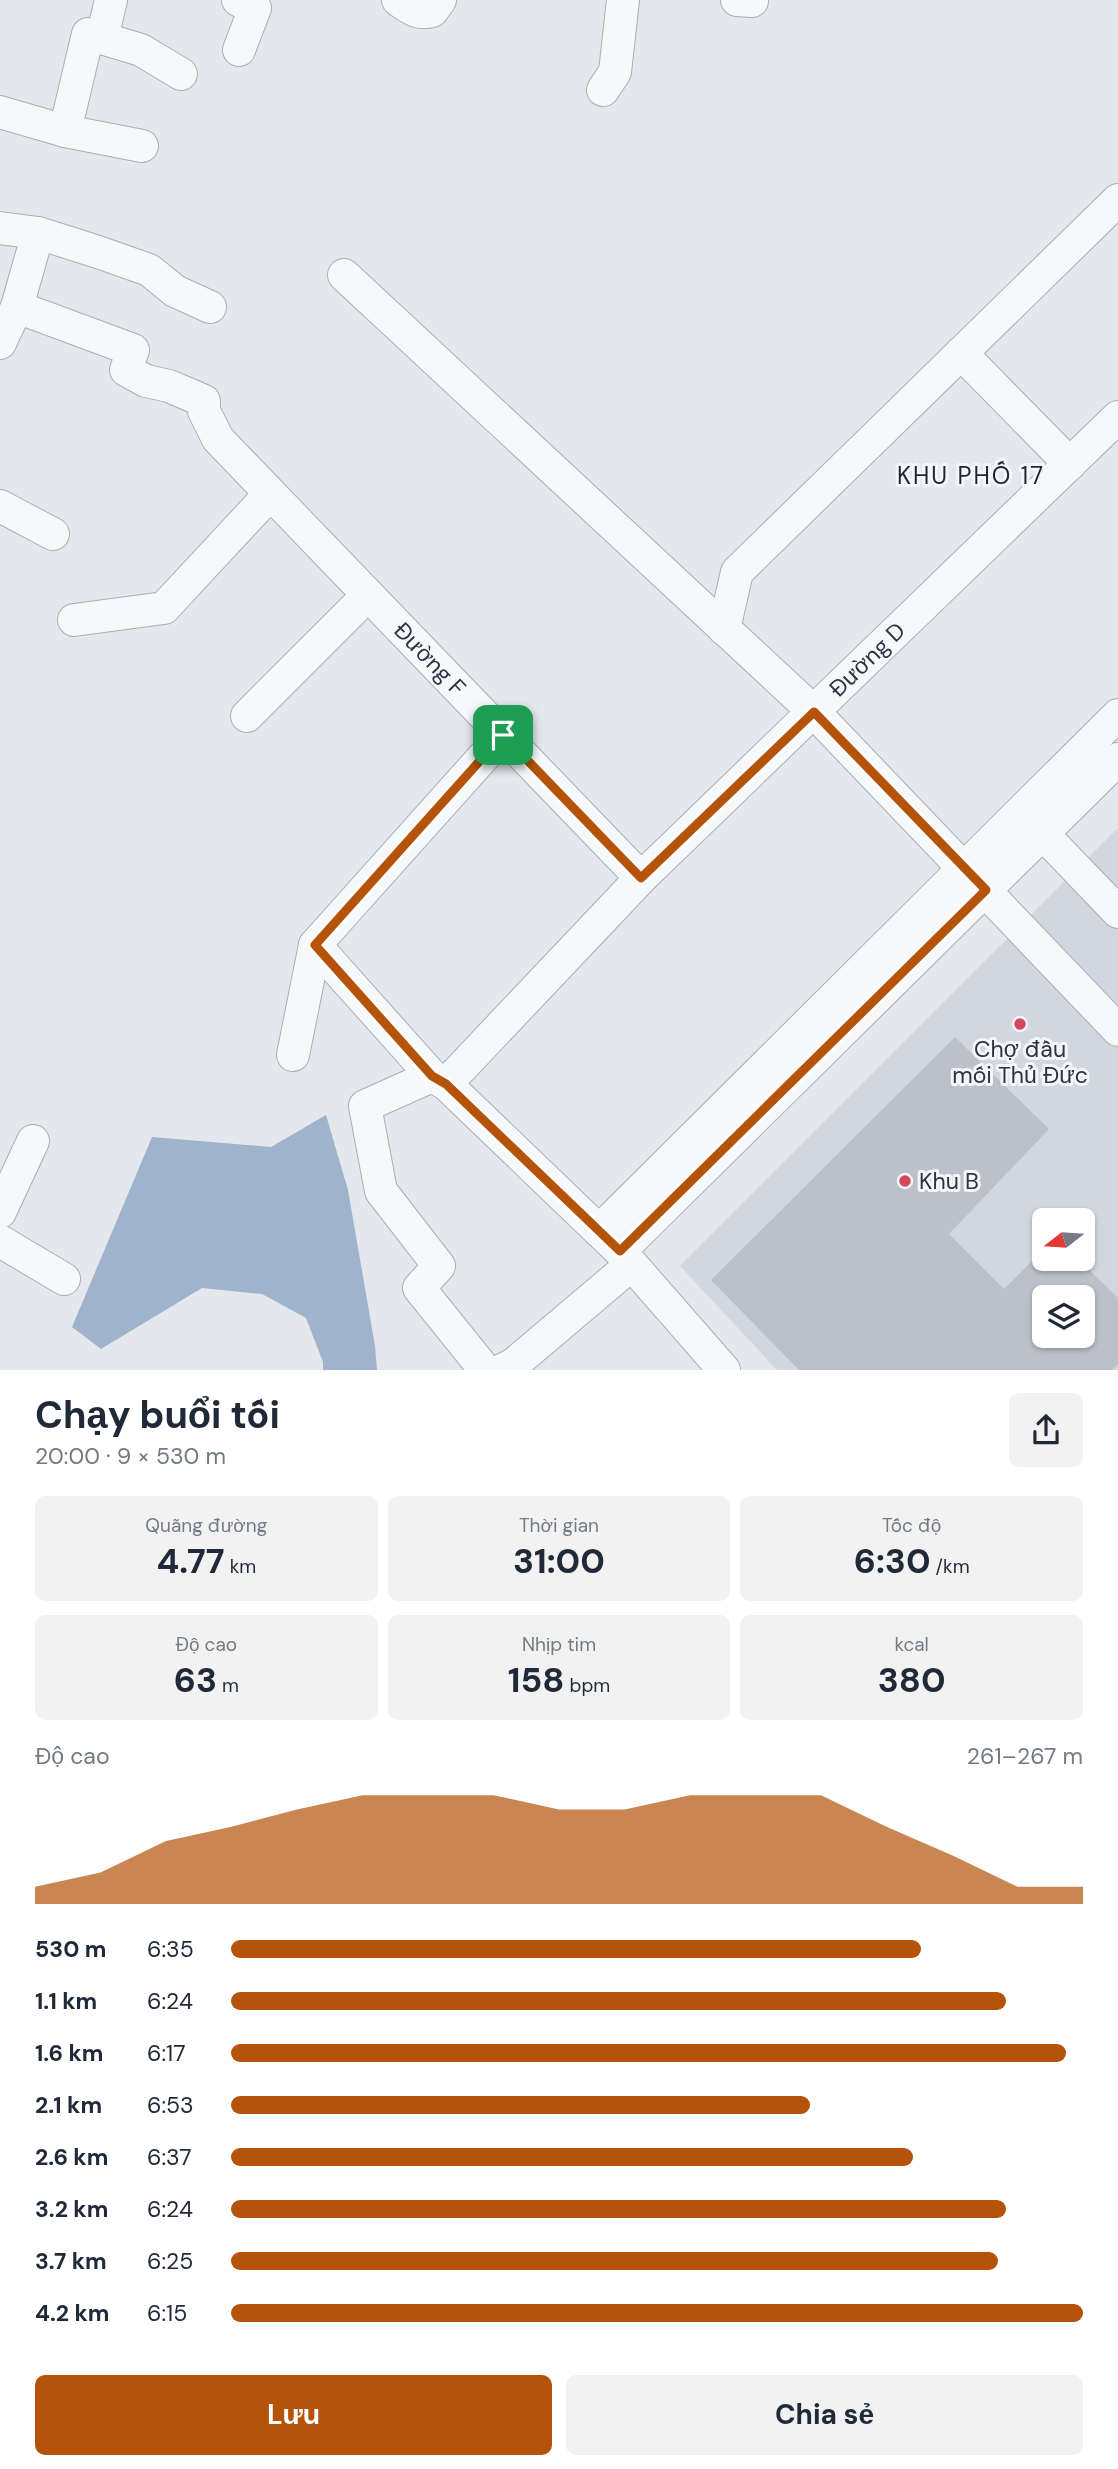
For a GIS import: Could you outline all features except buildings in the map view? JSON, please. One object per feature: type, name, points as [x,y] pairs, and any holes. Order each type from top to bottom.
[{"type":"street","points":[[102,38],[111,0]]},
{"type":"street","points":[[238,0],[255,8],[239,50]]},
{"type":"street","points":[[398,0],[413,11],[423,13],[432,11],[440,0]]},
{"type":"street","points":[[603,90],[615,72],[623,0]]},
{"type":"street","points":[[737,0],[752,1]]},
{"type":"street","points":[[65,131],[88,34],[141,50],[181,74]]},
{"type":"street","points":[[0,112],[65,131],[142,146]]},
{"type":"street","points":[[724,629],[737,572],[1118,200]]},
{"type":"street","points":[[0,228],[38,233],[149,270],[175,291],[210,307]]},
{"type":"street","points":[[0,342],[17,307],[38,233]]},
{"type":"street","points":[[344,275],[814,712],[1118,1030]]},
{"type":"street","name":"Đường F","points":[[17,307],[133,350],[125,370],[146,381],[169,386],[204,401],[204,411],[218,439],[641,878]]},
{"type":"street","points":[[961,353],[1070,464]]},
{"type":"street","name":"Đường D","points":[[439,1080],[641,878],[1118,417]]},
{"type":"street","points":[[75,620],[164,608],[270,494]]},
{"type":"street","points":[[0,506],[53,534]]},
{"type":"street","points":[[247,716],[368,594]]},
{"type":"street","points":[[439,1080],[365,1106],[381,1191],[439,1266],[419,1288],[505,1368],[975,880],[1118,715]]},
{"type":"street","points":[[293,1055],[315,945],[503,735]]},
{"type":"street","points":[[975,880],[1042,833],[1118,760]]},
{"type":"street","points":[[1042,833],[1118,912]]},
{"type":"street","points":[[315,945],[439,1080],[617,1249],[724,1370]]},
{"type":"street","points":[[0,1212],[33,1141]]},
{"type":"street","points":[[0,1241],[64,1279]]},
{"type":"shaded area","name":"Chợ đầu mối Thủ Đức","points":[[1118,828],[1118,1370],[777,1370],[680,1266]]},
{"type":"water","points":[[326,1115],[348,1190],[377,1370],[323,1370],[323,1362],[306,1318],[262,1294],[202,1288],[101,1349],[72,1327],[152,1137],[271,1147]]},
{"type":"place","name":"Chợ đầu mối Thủ Đức","points":[[1020,1024]]},
{"type":"place","name":"Khu B","points":[[905,1181]]},
{"type":"district","name":"KHU PHỐ 17","points":[[971,475]]},
{"type":"route","points":[[814,712],[986,890],[620,1251],[446,1084],[432,1076],[315,945],[503,735],[641,878],[814,712]]}]
